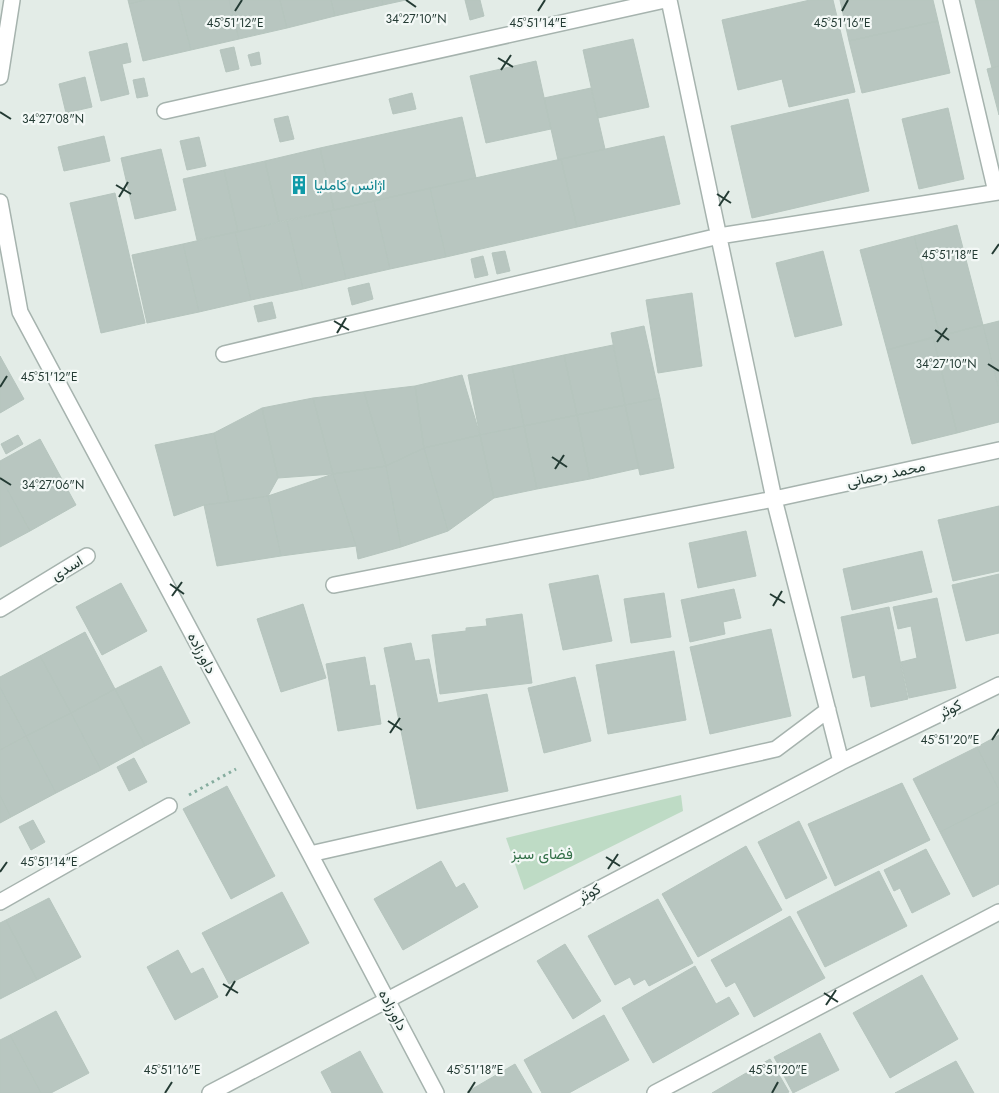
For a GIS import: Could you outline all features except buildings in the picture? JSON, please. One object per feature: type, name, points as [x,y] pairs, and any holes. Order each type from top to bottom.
[{"type":"street","points":[[0,77],[12,0]]},
{"type":"street","points":[[166,111],[665,0]]},
{"type":"street","points":[[669,0],[774,499],[841,762]]},
{"type":"street","points":[[224,354],[719,236],[997,192],[951,0]]},
{"type":"street","name":"داورزاده","points":[[0,202],[20,312],[436,1093]]},
{"type":"street","name":"محمد رحمانی","points":[[334,585],[774,499],[999,450]]},
{"type":"street","name":"اسدی","points":[[0,609],[87,556]]},
{"type":"street","name":"کوثر","points":[[210,1093],[841,762],[999,685]]},
{"type":"street","points":[[310,854],[776,749],[828,710]]},
{"type":"street","points":[[0,902],[169,806]]},
{"type":"street","points":[[655,1093],[999,912]]},
{"type":"path","points":[[169,806],[258,756]]},
{"type":"green space","name":"فضای سبز","points":[[681,795],[683,811],[524,890],[506,838]]},
{"type":"place","name":"اژانس کاملیا","points":[[299,185]]}]
